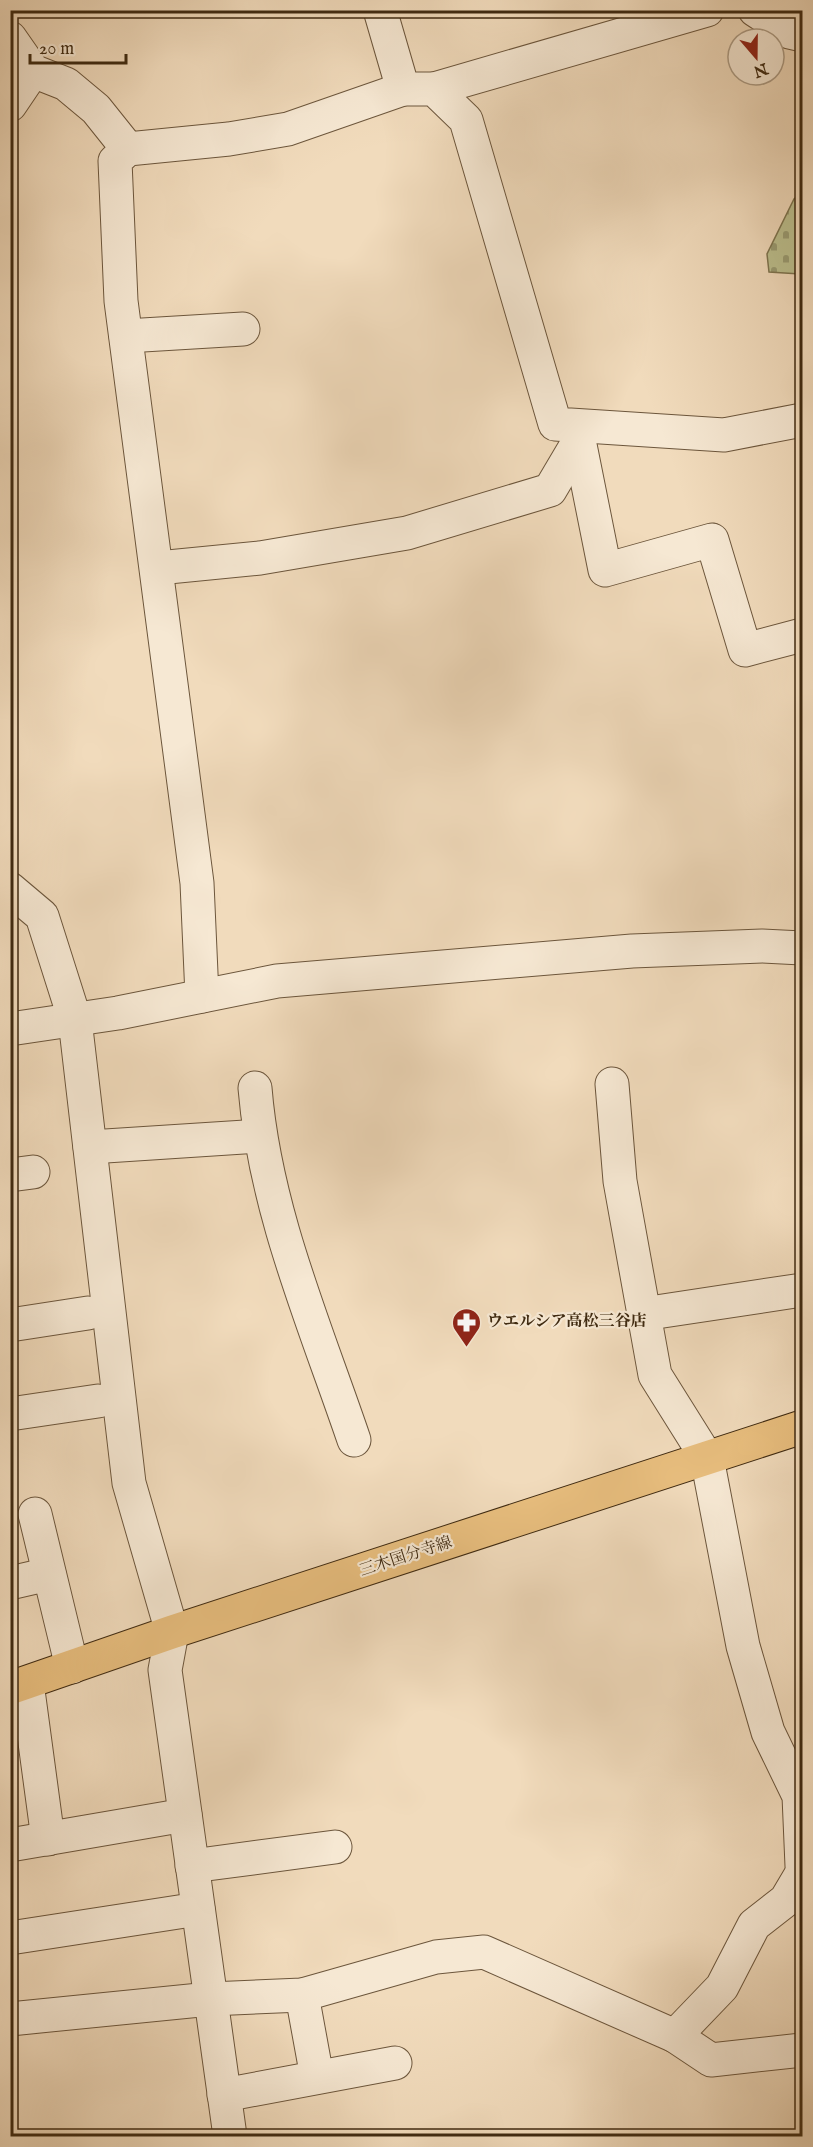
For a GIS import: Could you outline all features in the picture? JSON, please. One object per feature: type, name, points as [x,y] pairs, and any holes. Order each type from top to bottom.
[{"type":"main road","name":"三木国分寺線","points":[[19,1686],[172,1632],[802,1427]]},
{"type":"street","points":[[380,10],[418,89],[466,120],[555,424],[578,433],[724,435],[802,420]]},
{"type":"street","points":[[202,996],[196,883],[177,746],[176,712],[158,568],[121,301],[115,161],[128,149],[230,140],[288,129],[418,89],[707,10]]},
{"type":"street","points":[[755,10],[789,32],[802,35]]},
{"type":"street","points":[[10,38],[33,71],[66,84],[96,110],[128,149]]},
{"type":"street","points":[[10,105],[33,71]]},
{"type":"street","points":[[126,336],[243,329]]},
{"type":"street","points":[[158,568],[260,558],[407,533],[550,490],[578,433]]},
{"type":"street","points":[[578,433],[605,570],[712,540],[745,650],[802,635]]},
{"type":"street","points":[[10,889],[42,916],[75,1020],[129,1483],[172,1632],[165,1670],[230,2136]]},
{"type":"street","points":[[10,1029],[75,1020],[277,981],[609,953],[762,946],[802,948]]},
{"type":"street","points":[[612,1084],[620,1181],[655,1375],[708,1458],[743,1646],[768,1732],[799,1796],[802,1866]]},
{"type":"street","points":[[255,1088],[259,1136],[278,1218],[354,1440]]},
{"type":"street","points":[[90,1147],[259,1136]]},
{"type":"street","points":[[643,1314],[802,1290]]},
{"type":"street","points":[[10,1325],[88,1313]]},
{"type":"street","points":[[10,1414],[98,1401]]},
{"type":"street","points":[[35,1514],[72,1667]]},
{"type":"street","points":[[10,1583],[49,1574]]},
{"type":"street","points":[[19,1686],[48,1839]]},
{"type":"street","points":[[10,1845],[185,1815]]},
{"type":"street","points":[[192,1866],[335,1847]]},
{"type":"street","points":[[675,2036],[722,1987],[754,1925],[786,1900],[802,1873]]},
{"type":"street","points":[[10,1938],[198,1909]]},
{"type":"street","points":[[10,2019],[210,2000],[302,1995],[436,1957],[484,1952],[675,2036],[711,2060],[802,2050]]},
{"type":"street","points":[[302,1995],[317,2077]]},
{"type":"street","points":[[224,2095],[395,2064]]},
{"type":"green space","points":[[802,192],[802,271],[800,274],[769,272],[767,254],[794,199]]},
{"type":"place","name":"ウエルシア高松三谷店","points":[[466,1348]]}]
